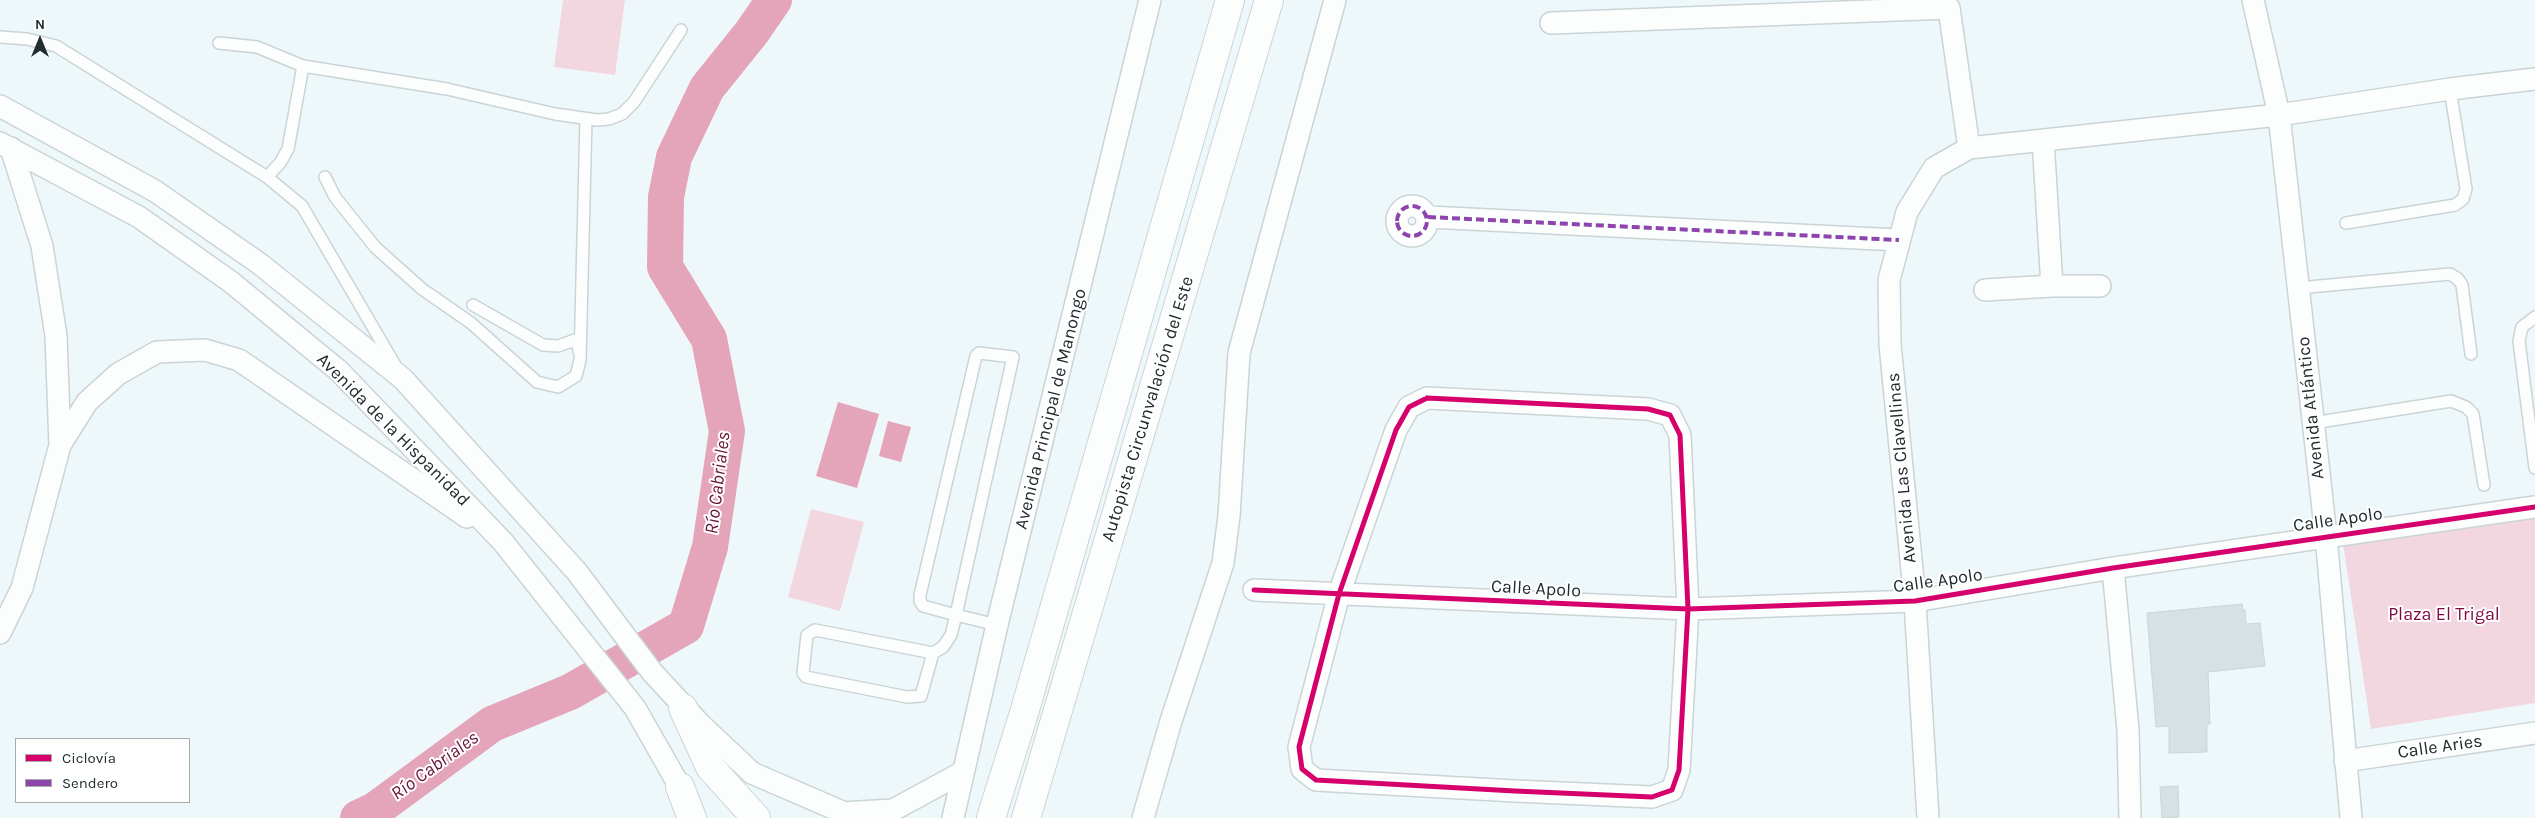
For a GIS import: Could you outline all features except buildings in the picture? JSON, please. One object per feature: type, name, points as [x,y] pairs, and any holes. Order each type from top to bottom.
[{"type":"highway","name":"Autopista Circunvalación del Este","points":[[991,818],[1024,713],[1230,0]]},
{"type":"highway","name":"Autopista Circunvalación del Este","points":[[1026,818],[1269,0]]},
{"type":"highway","points":[[683,708],[710,767],[756,818]]},
{"type":"highway","points":[[680,787],[692,818]]},
{"type":"street","name":"Avenida Principal de Manongo","points":[[953,818],[997,626],[1150,0]]},
{"type":"street","points":[[1143,818],[1171,721],[1223,563],[1229,516],[1239,354],[1335,0]]},
{"type":"street","name":"Avenida Atlántico","points":[[2253,0],[2279,115],[2326,536],[2351,818]]},
{"type":"street","points":[[1551,23],[1950,4],[1969,148],[2279,115],[2450,89],[2535,79]]},
{"type":"street","name":"Avenida de la Hispanidad","points":[[0,106],[155,191],[260,264],[404,379],[577,572],[652,672],[683,708],[752,773],[849,815]]},
{"type":"street","points":[[2043,140],[2052,286]]},
{"type":"street","points":[[0,633],[22,588],[60,445],[56,336],[42,246],[6,146]]},
{"type":"street","name":"Avenida de la Hispanidad","points":[[6,146],[139,217],[232,282],[339,371],[503,542],[635,708],[698,818]]},
{"type":"street","name":"Avenida Las Clavellinas","points":[[1928,818],[1914,601],[1890,344],[1889,280],[1907,212],[1934,168],[1969,148]]},
{"type":"street","points":[[1428,217],[1899,240]]},
{"type":"street","points":[[1985,290],[2052,286],[2100,286]]},
{"type":"street","points":[[60,445],[87,402],[118,374],[157,352],[204,350],[239,360],[503,542]]},
{"type":"street","points":[[1428,398],[1648,408],[1670,415],[1680,435],[1688,609],[1679,770],[1672,790],[1652,798],[1316,780],[1302,769],[1299,747],[1339,594],[1396,430],[1409,407],[1428,398]]},
{"type":"street","name":"Calle Apolo","points":[[1254,590],[1688,609],[1914,601],[2113,568],[2535,507]]},
{"type":"street","points":[[2113,568],[2128,730],[2130,818]]},
{"type":"street","name":"Calle Aries","points":[[2345,761],[2535,733]]},
{"type":"street","points":[[849,815],[893,810],[963,772]]},
{"type":"lane","points":[[219,43],[257,48],[303,66],[447,89],[586,119],[609,119],[622,114],[634,102],[681,30]]},
{"type":"lane","points":[[0,37],[27,39],[56,46],[267,177],[302,206],[404,379]]},
{"type":"lane","points":[[267,177],[280,163],[288,149],[303,66]]},
{"type":"lane","points":[[2346,223],[2456,205],[2463,199],[2466,189],[2450,89]]},
{"type":"lane","points":[[325,177],[335,197],[374,247],[422,289],[471,323],[537,382],[558,387],[576,376],[580,360],[586,119]]},
{"type":"lane","points":[[2298,288],[2450,274],[2458,278],[2462,285],[2471,354]]},
{"type":"lane","points":[[473,305],[542,345],[558,346],[575,340],[578,343],[580,360]]},
{"type":"lane","points":[[2535,316],[2522,327],[2519,341],[2535,468]]},
{"type":"lane","points":[[933,653],[921,696],[914,697],[806,676],[803,673],[807,634],[815,630],[933,653],[943,647],[951,634],[956,615],[1013,357],[983,354],[976,356],[920,601],[923,606],[956,615],[997,626]]},
{"type":"lane","points":[[2313,423],[2452,401],[2466,406],[2473,414],[2484,485]]},
{"type":"green space","points":[[563,0],[625,0],[615,75],[554,67]]},
{"type":"green space","points":[[811,509],[864,522],[840,611],[788,597]]},
{"type":"green space","name":"Plaza El Trigal","points":[[2535,513],[2535,703],[2371,729],[2342,537]]},
{"type":"shaded area","points":[[838,402],[879,414],[857,488],[816,476]]},
{"type":"shaded area","points":[[888,421],[911,427],[901,462],[879,456]]},
{"type":"waterway","name":"Río Cabriales","points":[[358,818],[375,810],[492,724],[570,692],[686,626],[710,547],[727,431],[709,339],[665,267],[666,197],[674,157],[707,88],[752,32],[774,0]]},
{"type":"marked path","points":[[1412,206],[1423,210],[1427,221],[1423,232],[1412,236],[1401,232],[1397,221],[1401,210],[1412,206]]},
{"type":"marked path","points":[[1428,217],[1899,240]]},
{"type":"cycle path","points":[[1427,398],[1648,409],[1670,415],[1680,435],[1688,609],[1679,770],[1672,790],[1652,797],[1316,780],[1302,769],[1299,747],[1339,594],[1396,430],[1409,407],[1427,398]]},
{"type":"cycle path","points":[[1254,590],[1688,609],[1915,601],[2113,568],[2535,507]]}]
